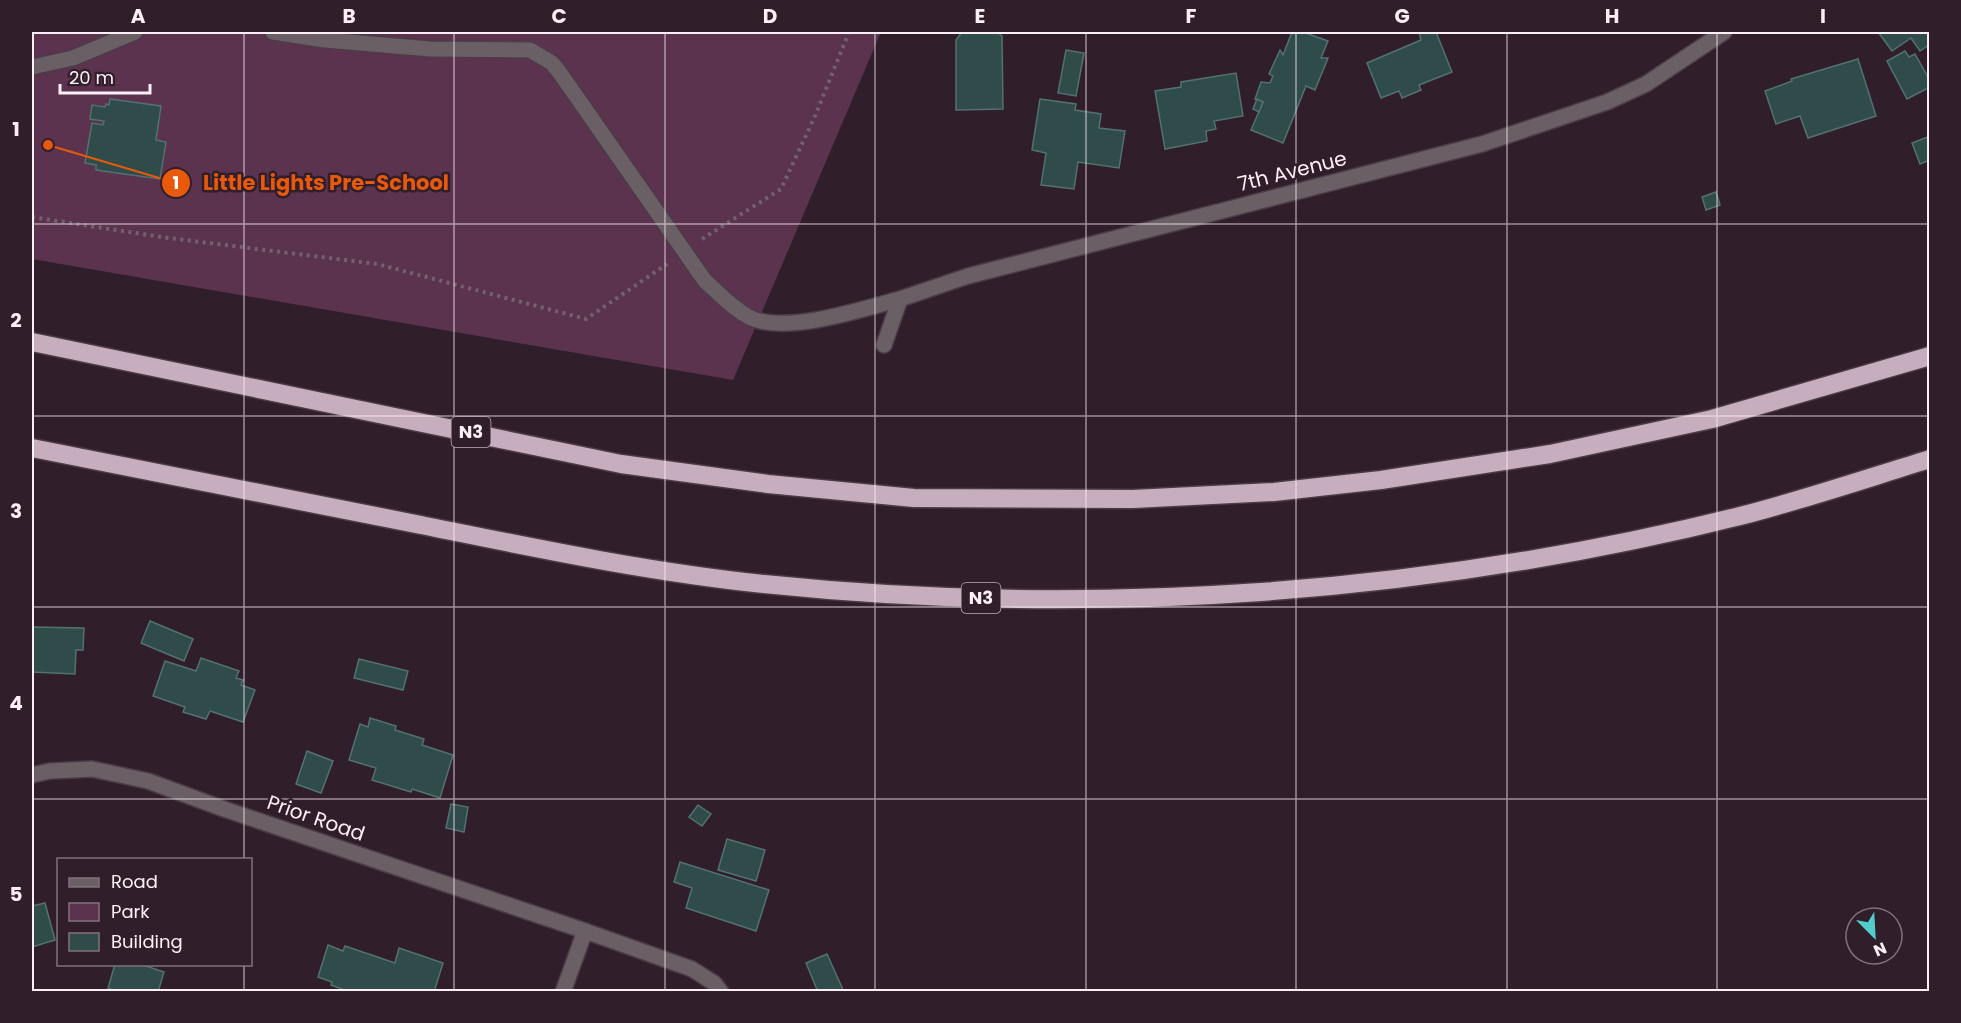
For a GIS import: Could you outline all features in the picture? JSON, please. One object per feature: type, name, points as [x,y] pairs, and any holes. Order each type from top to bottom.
[{"type":"highway","name":"N3","points":[[32,342],[621,464],[768,484],[914,498],[1133,499],[1274,492],[1381,480],[1550,454],[1712,419],[1929,356]]},
{"type":"highway","name":"N3","points":[[32,448],[624,566],[762,584],[891,595],[1026,600],[1156,598],[1301,589],[1450,573],[1606,546],[1747,514],[1929,459]]},
{"type":"street","points":[[32,67],[73,58],[135,32]]},
{"type":"street","name":"7th Avenue","points":[[273,32],[325,40],[430,49],[531,50],[552,63],[560,73],[705,281],[736,309],[754,319],[776,323],[829,317],[900,299],[968,276],[1482,144],[1607,102],[1646,84],[1724,32]]},
{"type":"street","points":[[884,345],[900,299]]},
{"type":"street","name":"Prior Road","points":[[32,775],[50,771],[92,769],[148,781],[692,969],[714,983],[721,992]]},
{"type":"street","points":[[563,992],[585,931]]},
{"type":"path","points":[[32,217],[161,237],[377,264],[586,319],[711,232],[780,189],[849,32]]},
{"type":"green space","points":[[32,32],[881,32],[733,380],[32,259]]},
{"type":"building","points":[[962,32],[997,32],[1002,36],[1003,109],[956,110],[956,40]]},
{"type":"building","points":[[1292,32],[1303,32],[1328,41],[1321,58],[1328,58],[1315,90],[1306,86],[1283,143],[1251,130],[1263,102],[1255,99],[1261,82],[1270,83],[1273,76],[1269,74],[1280,50],[1283,55]]},
{"type":"building","points":[[1419,32],[1436,32],[1452,72],[1419,85],[1421,90],[1402,98],[1399,91],[1381,98],[1367,63],[1421,40]]},
{"type":"building","points":[[1878,32],[1930,32],[1930,44],[1920,51],[1911,38],[1892,51]]},
{"type":"building","points":[[1066,50],[1084,53],[1076,96],[1058,93]]},
{"type":"building","points":[[1905,51],[1909,57],[1915,54],[1930,81],[1930,87],[1907,99],[1887,61]]},
{"type":"building","points":[[1858,59],[1876,116],[1808,138],[1800,116],[1776,124],[1765,91],[1792,81],[1791,79]]},
{"type":"building","points":[[1236,73],[1243,116],[1214,121],[1216,129],[1206,131],[1207,141],[1165,149],[1155,91],[1181,87],[1181,82]]},
{"type":"building","points":[[110,99],[161,106],[156,140],[166,142],[160,179],[96,170],[96,165],[85,163],[92,123],[103,125],[104,121],[90,119],[92,105],[105,107],[106,104],[109,105]]},
{"type":"building","points":[[1040,99],[1076,104],[1075,110],[1101,114],[1099,128],[1125,131],[1119,168],[1078,162],[1074,189],[1041,185],[1046,153],[1032,150]]},
{"type":"building","points":[[1257,99],[1263,102],[1259,112],[1253,109]]},
{"type":"building","points":[[1930,136],[1930,160],[1920,164],[1912,143]]},
{"type":"building","points":[[1716,192],[1720,205],[1706,210],[1702,197]]},
{"type":"building","points":[[150,621],[193,639],[184,661],[141,643]]},
{"type":"building","points":[[32,627],[84,628],[83,650],[76,650],[75,674],[32,672]]},
{"type":"building","points":[[201,658],[239,671],[236,678],[243,680],[241,685],[255,690],[243,722],[210,711],[206,719],[183,712],[185,707],[153,696],[165,661],[196,671]]},
{"type":"building","points":[[359,659],[408,671],[403,690],[354,678]]},
{"type":"building","points":[[370,718],[396,726],[395,730],[424,739],[422,745],[453,755],[440,798],[372,780],[376,768],[349,760],[360,724],[368,727]]},
{"type":"building","points":[[307,751],[333,761],[321,793],[296,784]]},
{"type":"building","points":[[451,804],[468,807],[464,832],[446,828]]},
{"type":"building","points":[[698,805],[711,814],[702,826],[689,817]]},
{"type":"building","points":[[727,839],[765,850],[756,881],[718,870]]},
{"type":"building","points":[[680,862],[769,890],[756,931],[686,908],[692,888],[674,882]]},
{"type":"building","points":[[45,903],[55,940],[32,947],[32,906]]},
{"type":"building","points":[[328,945],[343,951],[345,946],[395,963],[399,948],[443,963],[434,992],[350,992],[318,977]]},
{"type":"building","points":[[827,954],[844,992],[818,992],[806,963]]},
{"type":"building","points":[[114,966],[146,966],[164,972],[158,992],[119,992],[108,988]]},
{"type":"place","name":"Little Lights Pre-School","points":[[48,145]]}]
